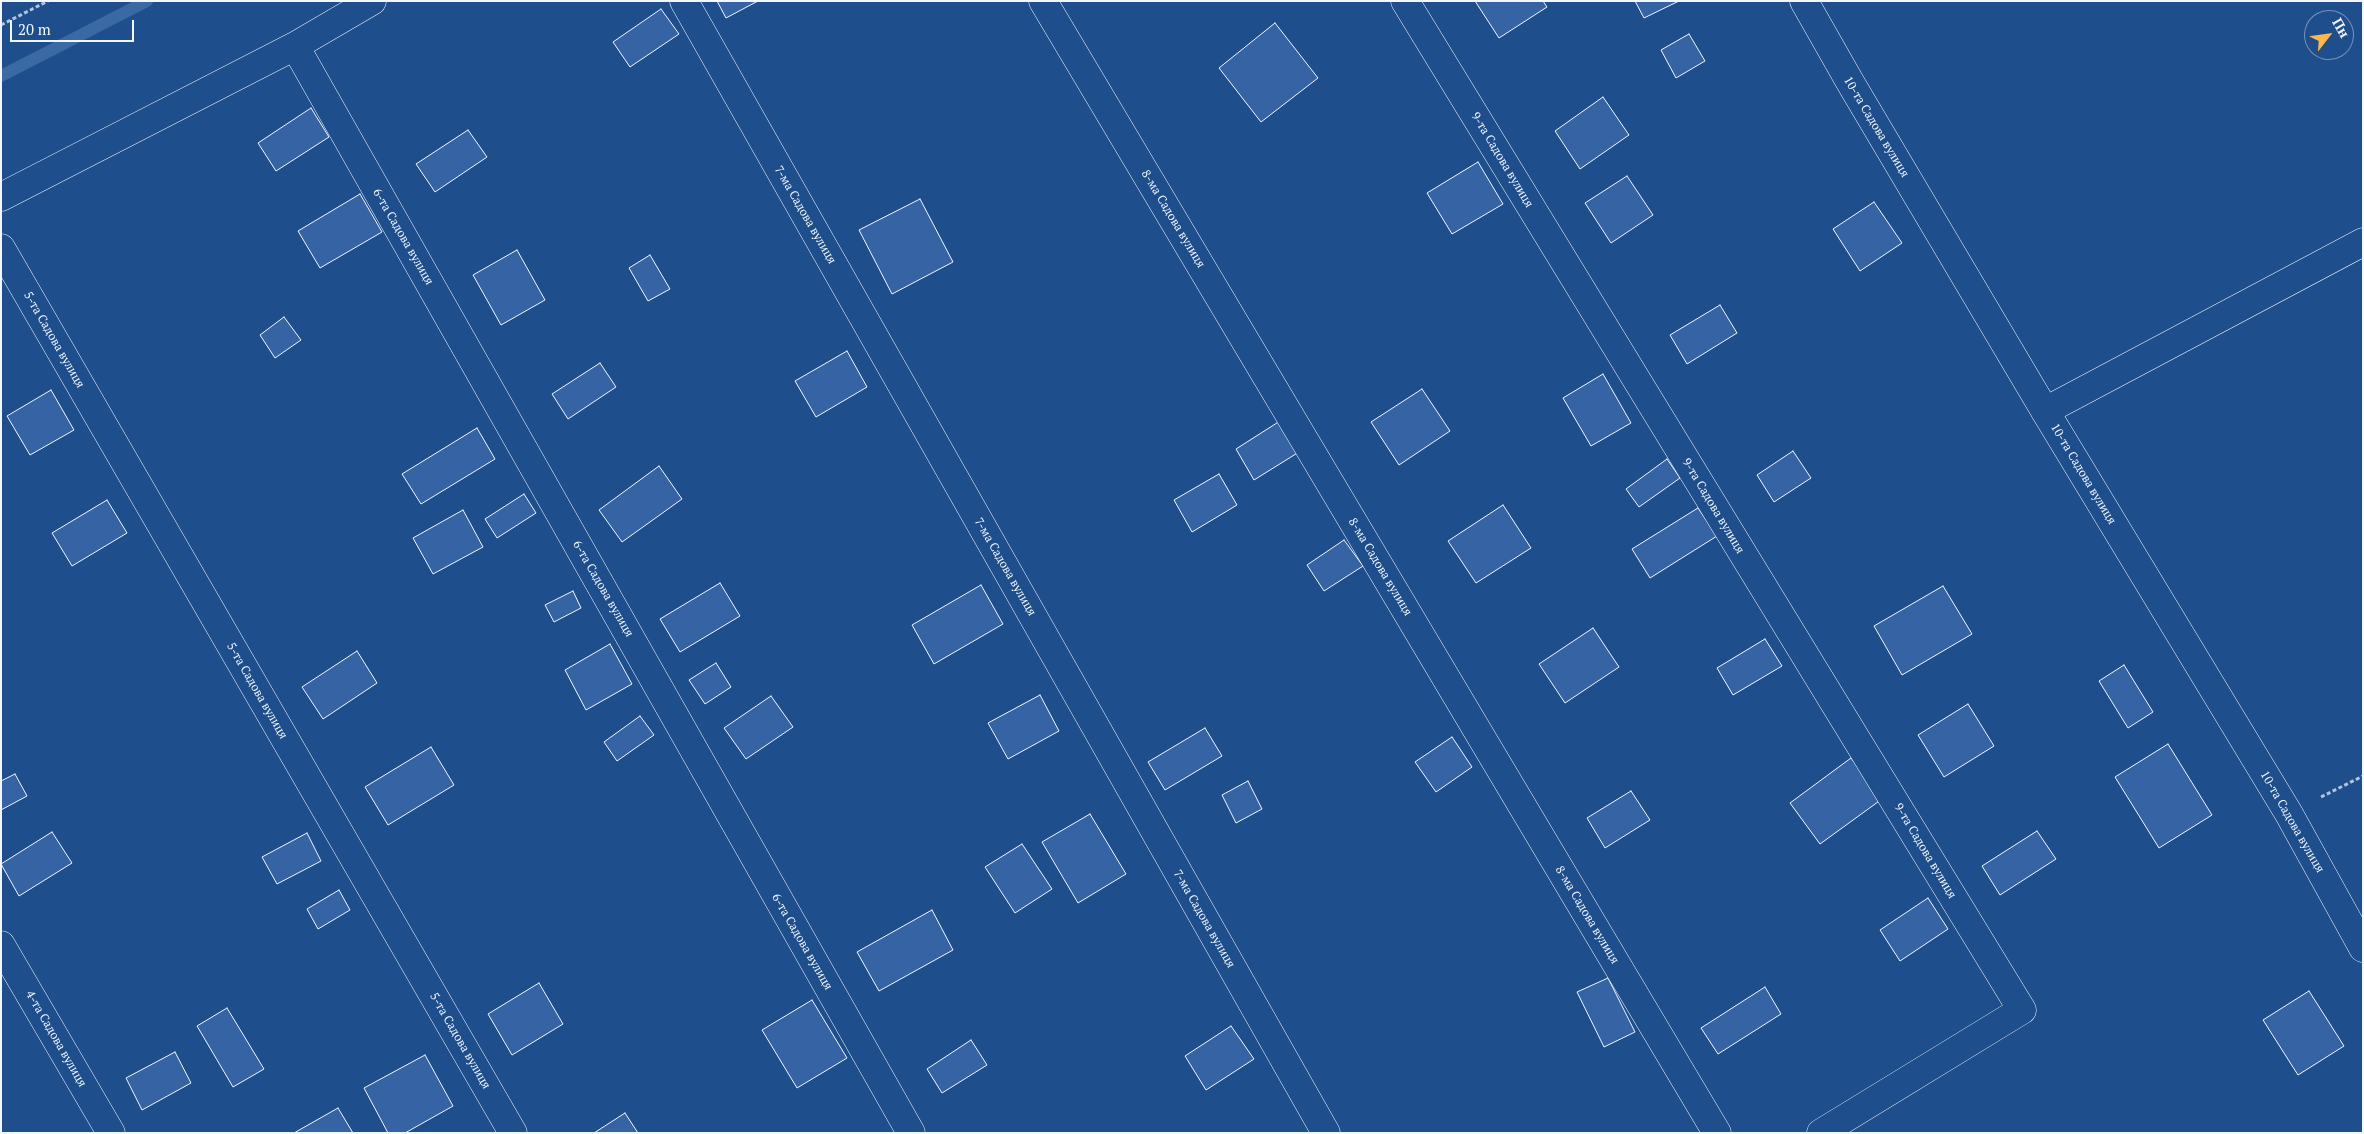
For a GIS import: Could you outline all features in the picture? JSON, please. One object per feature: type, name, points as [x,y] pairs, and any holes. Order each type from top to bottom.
[{"type":"street","points":[[1,197],[295,46],[372,1]]},
{"type":"street","name":"7-ма Садова вулиця","points":[[684,1],[1326,1133]]},
{"type":"street","name":"8-ма Садова вулиця","points":[[1043,1],[1717,1133]]},
{"type":"street","name":"9-та Садова вулиця","points":[[1405,1],[2022,1010],[1821,1133]]},
{"type":"street","name":"10-та Садова вулиця","points":[[1804,1],[2045,411],[2289,814],[2363,948]]},
{"type":"street","name":"6-та Садова вулиця","points":[[295,46],[911,1133]]},
{"type":"street","points":[[2045,411],[2363,242]]},
{"type":"street","name":"5-та Садова вулиця","points":[[1,248],[513,1133]]},
{"type":"street","name":"4-та Садова вулиця","points":[[1,945],[111,1133]]},
{"type":"path","points":[[1,25],[48,1]]},
{"type":"path","points":[[2289,814],[2363,776]]},
{"type":"building","points":[[717,1],[758,1],[726,18]]},
{"type":"building","points":[[1475,1],[1543,1],[1547,7],[1499,38]]},
{"type":"building","points":[[1635,1],[1679,1],[1644,18]]},
{"type":"building","points":[[661,9],[679,34],[630,67],[613,42]]},
{"type":"building","points":[[1275,23],[1318,78],[1261,122],[1219,68]]},
{"type":"building","points":[[1689,34],[1705,61],[1676,78],[1661,50]]},
{"type":"building","points":[[1603,97],[1629,135],[1580,169],[1555,131]]},
{"type":"building","points":[[311,108],[329,137],[276,171],[258,143]]},
{"type":"building","points":[[468,130],[487,157],[435,192],[416,164]]},
{"type":"building","points":[[1478,162],[1503,204],[1452,234],[1427,193]]},
{"type":"building","points":[[1627,176],[1653,215],[1611,243],[1585,203]]},
{"type":"building","points":[[360,194],[382,232],[320,268],[298,231]]},
{"type":"building","points":[[920,199],[953,262],[892,294],[859,230]]},
{"type":"building","points":[[1874,202],[1902,243],[1860,271],[1833,229]]},
{"type":"building","points":[[517,250],[545,300],[501,325],[473,275]]},
{"type":"building","points":[[650,255],[670,289],[648,301],[629,268]]},
{"type":"building","points":[[1720,305],[1737,333],[1687,364],[1670,335]]},
{"type":"building","points":[[284,317],[301,340],[275,358],[260,335]]},
{"type":"building","points":[[847,351],[867,387],[816,417],[795,381]]},
{"type":"building","points":[[600,363],[616,387],[568,419],[552,394]]},
{"type":"building","points":[[1603,374],[1631,423],[1591,446],[1563,398]]},
{"type":"building","points":[[1422,389],[1450,431],[1399,465],[1371,422]]},
{"type":"building","points":[[51,390],[74,430],[30,455],[7,416]]},
{"type":"building","points":[[1280,421],[1299,452],[1254,480],[1236,449]]},
{"type":"building","points":[[477,428],[495,459],[421,504],[402,474]]},
{"type":"building","points":[[1793,451],[1811,478],[1774,502],[1757,475]]},
{"type":"building","points":[[1667,459],[1680,478],[1639,507],[1626,489]]},
{"type":"building","points":[[659,466],[682,499],[622,542],[599,510]]},
{"type":"building","points":[[1219,474],[1237,505],[1192,532],[1174,500]]},
{"type":"building","points":[[524,494],[536,513],[497,538],[485,519]]},
{"type":"building","points":[[107,500],[127,533],[72,566],[52,533]]},
{"type":"building","points":[[1503,505],[1531,548],[1476,583],[1448,541]]},
{"type":"building","points":[[1698,508],[1717,536],[1650,578],[1632,549]]},
{"type":"building","points":[[463,510],[483,547],[433,574],[413,538]]},
{"type":"building","points":[[1344,540],[1363,566],[1324,591],[1307,565]]},
{"type":"building","points":[[720,583],[740,616],[680,652],[660,619]]},
{"type":"building","points":[[981,585],[1003,624],[934,664],[912,625]]},
{"type":"building","points":[[1943,586],[1972,634],[1902,675],[1874,626]]},
{"type":"building","points":[[573,591],[581,608],[554,622],[545,605]]},
{"type":"building","points":[[1593,628],[1619,667],[1565,703],[1539,664]]},
{"type":"building","points":[[1765,639],[1782,666],[1733,695],[1717,668]]},
{"type":"building","points":[[610,644],[632,684],[586,710],[565,670]]},
{"type":"building","points":[[357,651],[377,683],[323,719],[302,687]]},
{"type":"building","points":[[716,663],[731,687],[705,704],[689,680]]},
{"type":"building","points":[[2124,665],[2153,712],[2128,728],[2099,681]]},
{"type":"building","points":[[1040,695],[1059,731],[1008,759],[988,723]]},
{"type":"building","points":[[771,696],[793,727],[746,759],[724,728]]},
{"type":"building","points":[[1968,704],[1994,746],[1944,777],[1918,735]]},
{"type":"building","points":[[640,716],[654,735],[617,761],[604,742]]},
{"type":"building","points":[[1205,728],[1222,756],[1165,790],[1148,762]]},
{"type":"building","points":[[1452,737],[1472,767],[1436,792],[1415,762]]},
{"type":"building","points":[[2168,744],[2212,815],[2159,848],[2115,777]]},
{"type":"building","points":[[431,747],[454,785],[388,825],[365,787]]},
{"type":"building","points":[[1851,758],[1882,799],[1820,844],[1790,803]]},
{"type":"building","points":[[15,774],[27,796],[1,810],[1,781]]},
{"type":"building","points":[[1248,781],[1262,809],[1236,823],[1222,795]]},
{"type":"building","points":[[1631,791],[1650,820],[1605,848],[1587,818]]},
{"type":"building","points":[[1090,814],[1126,874],[1078,903],[1042,842]]},
{"type":"building","points":[[2037,831],[2056,859],[2000,895],[1982,866]]},
{"type":"building","points":[[52,832],[72,863],[19,896],[1,864]]},
{"type":"building","points":[[307,833],[321,861],[277,884],[262,857]]},
{"type":"building","points":[[1022,844],[1052,889],[1015,913],[985,867]]},
{"type":"building","points":[[339,890],[350,910],[318,929],[307,909]]},
{"type":"building","points":[[1928,898],[1948,929],[1900,961],[1880,930]]},
{"type":"building","points":[[932,910],[953,950],[879,991],[857,952]]},
{"type":"building","points":[[1608,978],[1635,1032],[1604,1047],[1577,992]]},
{"type":"building","points":[[539,983],[563,1024],[512,1055],[488,1014]]},
{"type":"building","points":[[1765,987],[1781,1014],[1718,1054],[1701,1028]]},
{"type":"building","points":[[2309,991],[2344,1046],[2298,1075],[2263,1020]]},
{"type":"building","points":[[812,1000],[847,1058],[797,1088],[762,1030]]},
{"type":"building","points":[[227,1008],[264,1069],[233,1087],[197,1026]]},
{"type":"building","points":[[1231,1026],[1254,1059],[1206,1090],[1185,1056]]},
{"type":"building","points":[[971,1040],[987,1065],[942,1093],[927,1069]]},
{"type":"building","points":[[175,1052],[191,1083],[142,1110],[126,1078]]},
{"type":"building","points":[[425,1055],[453,1106],[405,1133],[388,1133],[364,1088]]},
{"type":"building","points":[[338,1108],[353,1133],[294,1133]]},
{"type":"building","points":[[625,1113],[638,1133],[594,1133]]},
{"type":"waterway","points":[[1,76],[147,1]]}]
